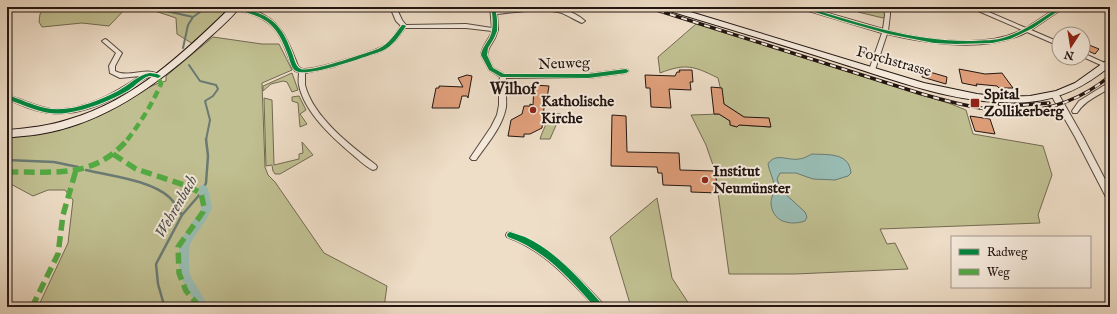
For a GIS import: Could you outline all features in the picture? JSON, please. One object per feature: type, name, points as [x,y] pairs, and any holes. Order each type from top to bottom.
[{"type":"main road","name":"Forchstrasse","points":[[666,7],[872,70],[939,89],[976,97],[1014,100],[1055,95],[1081,83],[1107,63]]},
{"type":"main road","points":[[7,134],[49,129],[78,121],[105,110],[194,48],[236,8]]},
{"type":"street","points":[[393,7],[399,21],[404,26],[466,26],[495,30]]},
{"type":"street","points":[[801,7],[914,38],[957,43],[997,41],[1012,37],[1026,30],[1062,7]]},
{"type":"street","points":[[872,70],[885,31],[888,13],[887,7]]},
{"type":"street","points":[[972,7],[1051,41]]},
{"type":"street","points":[[236,8],[263,16],[277,26],[295,67],[297,70],[302,71],[316,69],[378,51],[391,43],[404,26]]},
{"type":"street","points":[[474,158],[498,119],[503,101],[501,84],[503,76],[491,69],[484,55],[486,46],[493,37],[495,30],[493,10],[549,9],[572,15],[582,21]]},
{"type":"street","points":[[106,41],[119,53],[112,66],[112,72],[115,74],[125,76],[144,73],[157,75]]},
{"type":"street","points":[[1091,58],[1107,63]]},
{"type":"street","points":[[302,71],[301,80],[309,101],[320,119],[340,141],[373,167]]},
{"type":"street","name":"Neuweg","points":[[503,76],[588,76],[626,71]]},
{"type":"street","points":[[7,97],[38,109],[65,111],[80,108],[107,98],[125,89],[146,75],[157,75]]},
{"type":"street","points":[[1075,111],[1079,104],[1101,92],[1110,85]]},
{"type":"street","points":[[1055,95],[1076,130],[1110,197]]},
{"type":"street","points":[[510,235],[520,238],[554,260],[568,272],[600,307]]},
{"type":"shaded area","points":[[46,7],[127,7],[109,26],[82,23],[42,27],[39,22],[40,14]]},
{"type":"shaded area","points":[[143,7],[230,7],[193,44],[177,34],[176,18]]},
{"type":"shaded area","points":[[859,7],[885,7],[885,17],[883,18],[858,12]]},
{"type":"shaded area","name":"Spital Zollikerberg","points":[[696,24],[951,104],[966,110],[973,134],[1043,146],[1052,175],[1038,215],[1040,223],[880,229],[887,244],[895,243],[908,269],[795,274],[729,274],[715,171],[706,145],[691,115],[719,114],[730,121],[730,125],[737,127],[739,125],[770,127],[744,117],[724,104],[718,78],[690,67],[677,68],[660,73],[658,57]]},
{"type":"shaded area","points":[[213,37],[262,44],[279,44],[292,70],[262,83],[265,167],[268,175],[275,182],[324,253],[387,286],[385,307],[38,307],[68,243],[73,200],[65,190],[48,190],[33,196],[7,182],[7,136],[50,132],[91,119],[117,107],[146,89],[166,81],[166,76]]},
{"type":"shaded area","points":[[292,73],[298,90],[292,92],[287,82],[283,81],[271,84],[263,91],[263,86]]},
{"type":"shaded area","points":[[299,96],[306,110],[300,114],[307,124],[300,127],[298,103],[292,101],[292,97]]},
{"type":"shaded area","points":[[264,98],[272,100],[274,165],[299,159],[299,154],[303,153],[302,142],[313,155],[280,174],[275,174],[272,165],[266,166]]},
{"type":"shaded area","points":[[549,113],[561,114],[550,139],[540,139],[547,121]]},
{"type":"shaded area","points":[[657,198],[672,278],[691,307],[631,307],[610,237]]},
{"type":"water","points":[[812,154],[831,155],[842,158],[849,166],[851,173],[848,176],[835,180],[813,179],[796,173],[780,173],[777,179],[781,190],[805,212],[807,217],[805,221],[788,223],[778,218],[772,209],[771,201],[774,185],[768,164],[774,158],[801,159]]},
{"type":"building","points":[[1091,46],[1099,49],[1095,54],[1091,52]]},
{"type":"building","points":[[959,69],[985,74],[1002,73],[1013,88],[999,88],[997,86],[976,84],[977,86],[962,83]]},
{"type":"building","points":[[679,70],[692,70],[693,82],[690,82],[691,90],[669,89],[671,108],[651,107],[650,88],[646,88],[645,75],[675,76],[677,72],[680,72]]},
{"type":"building","points":[[923,70],[947,77],[946,84],[922,77]]},
{"type":"building","name":"Wilhof","points":[[467,75],[472,76],[468,98],[467,96],[462,96],[459,108],[432,108],[436,88],[439,88],[439,86],[463,87],[458,78]]},
{"type":"building","name":"Katholische Kirche","points":[[534,85],[549,86],[547,98],[545,98],[542,128],[530,134],[524,134],[524,137],[508,136],[511,120],[522,114],[524,106],[530,106],[530,104],[533,105]]},
{"type":"building","points":[[711,87],[722,88],[724,104],[744,117],[769,118],[771,127],[739,125],[737,127],[730,125],[730,121],[719,114],[714,114]]},
{"type":"building","points":[[612,115],[626,116],[627,152],[679,153],[680,170],[715,171],[718,193],[691,192],[691,186],[663,185],[662,173],[658,173],[657,167],[611,166]]},
{"type":"building","points":[[970,116],[990,119],[995,134],[975,131]]},
{"type":"waterway","name":"Wehrenbach","points":[[105,7],[105,9],[111,10],[120,7]]},
{"type":"waterway","name":"Wehrenbach","points":[[157,7],[166,11],[193,17]]},
{"type":"waterway","points":[[193,17],[207,7]]},
{"type":"waterway","name":"Wehrenbach","points":[[183,48],[188,25],[193,17]]},
{"type":"waterway","name":"Wehrenbach","points":[[189,65],[200,81],[216,85],[218,89],[213,96],[205,101],[210,120],[206,140]]},
{"type":"waterway","name":"Wehrenbach","points":[[182,215],[201,193],[206,183],[208,156],[206,140]]},
{"type":"waterway","points":[[7,160],[54,162],[78,167]]},
{"type":"waterway","points":[[86,170],[129,179],[151,186],[161,191],[171,199],[182,215]]},
{"type":"waterway","points":[[203,189],[207,208],[204,215],[186,241],[184,250],[184,269],[186,278],[204,307]]},
{"type":"waterway","name":"Wehrenbach","points":[[167,307],[164,305],[158,284],[156,264],[182,215]]},
{"type":"railway","points":[[647,7],[922,94],[972,107],[1019,111],[1042,109],[1065,102],[1088,92],[1110,76]]},
{"type":"railway","points":[[999,104],[1023,105],[1049,103]]},
{"type":"marked path","points":[[7,172],[68,172],[91,165],[113,154],[127,140],[147,112],[161,84],[158,76]]},
{"type":"marked path","points":[[113,154],[136,169],[187,186],[201,193],[204,207],[203,212],[178,247],[179,273],[186,291],[200,307]]},
{"type":"marked path","points":[[32,307],[58,254],[63,215],[76,170]]},
{"type":"cycle path","points":[[493,7],[495,31],[484,52],[484,55],[491,69],[503,76],[588,76],[626,71]]},
{"type":"cycle path","points":[[801,7],[889,33],[911,38],[956,43],[992,41],[1008,38],[1032,27],[1062,7]]},
{"type":"cycle path","points":[[235,8],[259,15],[275,25],[287,45],[295,67],[302,71],[309,71],[380,50],[391,43],[404,26]]},
{"type":"cycle path","points":[[7,97],[44,110],[59,112],[81,108],[104,100],[126,89],[147,75],[152,74],[158,76]]},
{"type":"cycle path","points":[[510,235],[535,246],[548,255],[570,275],[600,307]]},
{"type":"place","name":"Spital Zollikerberg","points":[[975,103]]},
{"type":"place","name":"Katholische Kirche","points":[[533,110]]},
{"type":"place","name":"Institut Neumünster","points":[[705,180]]},
{"type":"district","name":"Wilhof","points":[[513,88]]}]
